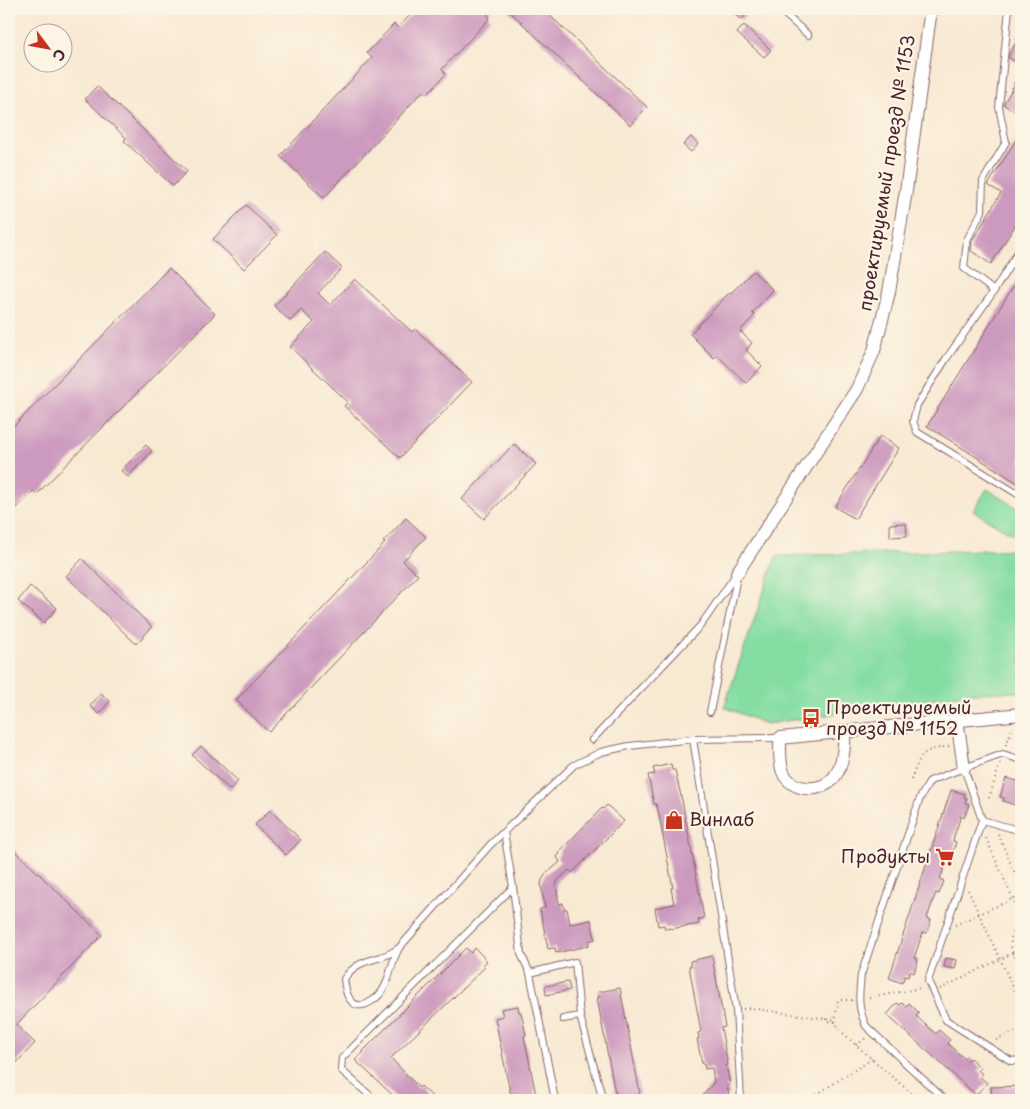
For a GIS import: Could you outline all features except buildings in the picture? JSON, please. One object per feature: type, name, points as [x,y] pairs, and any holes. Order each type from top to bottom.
[{"type":"street","name":"проектируемый проезд № 1153","points":[[737,573],[857,389],[874,351],[889,292],[903,209],[931,9]]},
{"type":"street","points":[[844,731],[843,752],[835,776],[827,784],[812,788],[800,787],[786,777],[782,770],[780,738],[844,731],[957,719],[1021,714]]},
{"type":"street","points":[[957,719],[964,768]]},
{"type":"lane","points":[[779,9],[808,35]]},
{"type":"lane","points":[[994,291],[986,287],[964,268],[967,240],[982,211],[984,181],[1006,142],[999,107],[1009,9]]},
{"type":"lane","points":[[1021,247],[994,291],[917,405],[914,421],[917,432],[1021,496]]},
{"type":"lane","points":[[710,712],[737,573]]},
{"type":"lane","points":[[592,740],[701,625],[737,573]]},
{"type":"lane","points":[[399,948],[384,957],[360,963],[349,971],[344,979],[345,988],[347,995],[353,1002],[358,1005],[367,1004],[382,992],[387,984],[394,957],[399,948],[490,845],[574,765],[601,752],[628,746],[693,739],[780,738]]},
{"type":"lane","points":[[693,739],[736,1010],[741,1100]]},
{"type":"lane","points":[[945,1100],[866,1026],[858,1000],[861,975],[920,798],[930,781],[1003,754],[1021,760]]},
{"type":"lane","points":[[964,768],[981,823],[928,981],[946,1020],[1011,1061],[1021,1060]]},
{"type":"lane","points":[[981,823],[994,823],[1021,831]]},
{"type":"lane","points":[[504,832],[521,954],[530,973],[555,1100]]},
{"type":"lane","points":[[374,1100],[340,1070],[342,1058],[513,888]]},
{"type":"lane","points":[[530,973],[575,962],[580,1016],[602,1100]]},
{"type":"lane","points":[[563,1019],[580,1016]]},
{"type":"path","points":[[911,780],[921,755],[928,750],[960,746]]},
{"type":"path","points":[[981,823],[1012,899],[1021,915],[1011,933],[1010,940],[1013,954],[1021,966]]},
{"type":"path","points":[[994,823],[1021,887]]},
{"type":"path","points":[[962,879],[1021,1004]]},
{"type":"path","points":[[946,930],[1021,895]]},
{"type":"path","points":[[835,1021],[838,1000],[858,1000],[932,989],[1021,950]]},
{"type":"path","points":[[736,1010],[750,1008],[826,1018],[835,1021],[842,1032],[919,1100]]},
{"type":"path","points":[[986,1045],[1021,1029]]},
{"type":"path","points":[[856,1045],[866,1038]]},
{"type":"path","points":[[808,1100],[872,1059]]},
{"type":"green space","points":[[987,489],[1021,510],[1021,518],[1012,534],[973,511]]},
{"type":"green space","points":[[1021,549],[1021,692],[971,693],[766,724],[724,707],[776,556]]},
{"type":"place","name":"Проектируемый проезд № 1152","points":[[811,718]]},
{"type":"place","name":"Винлаб","points":[[674,820]]},
{"type":"place","name":"Продукты","points":[[945,857]]}]
